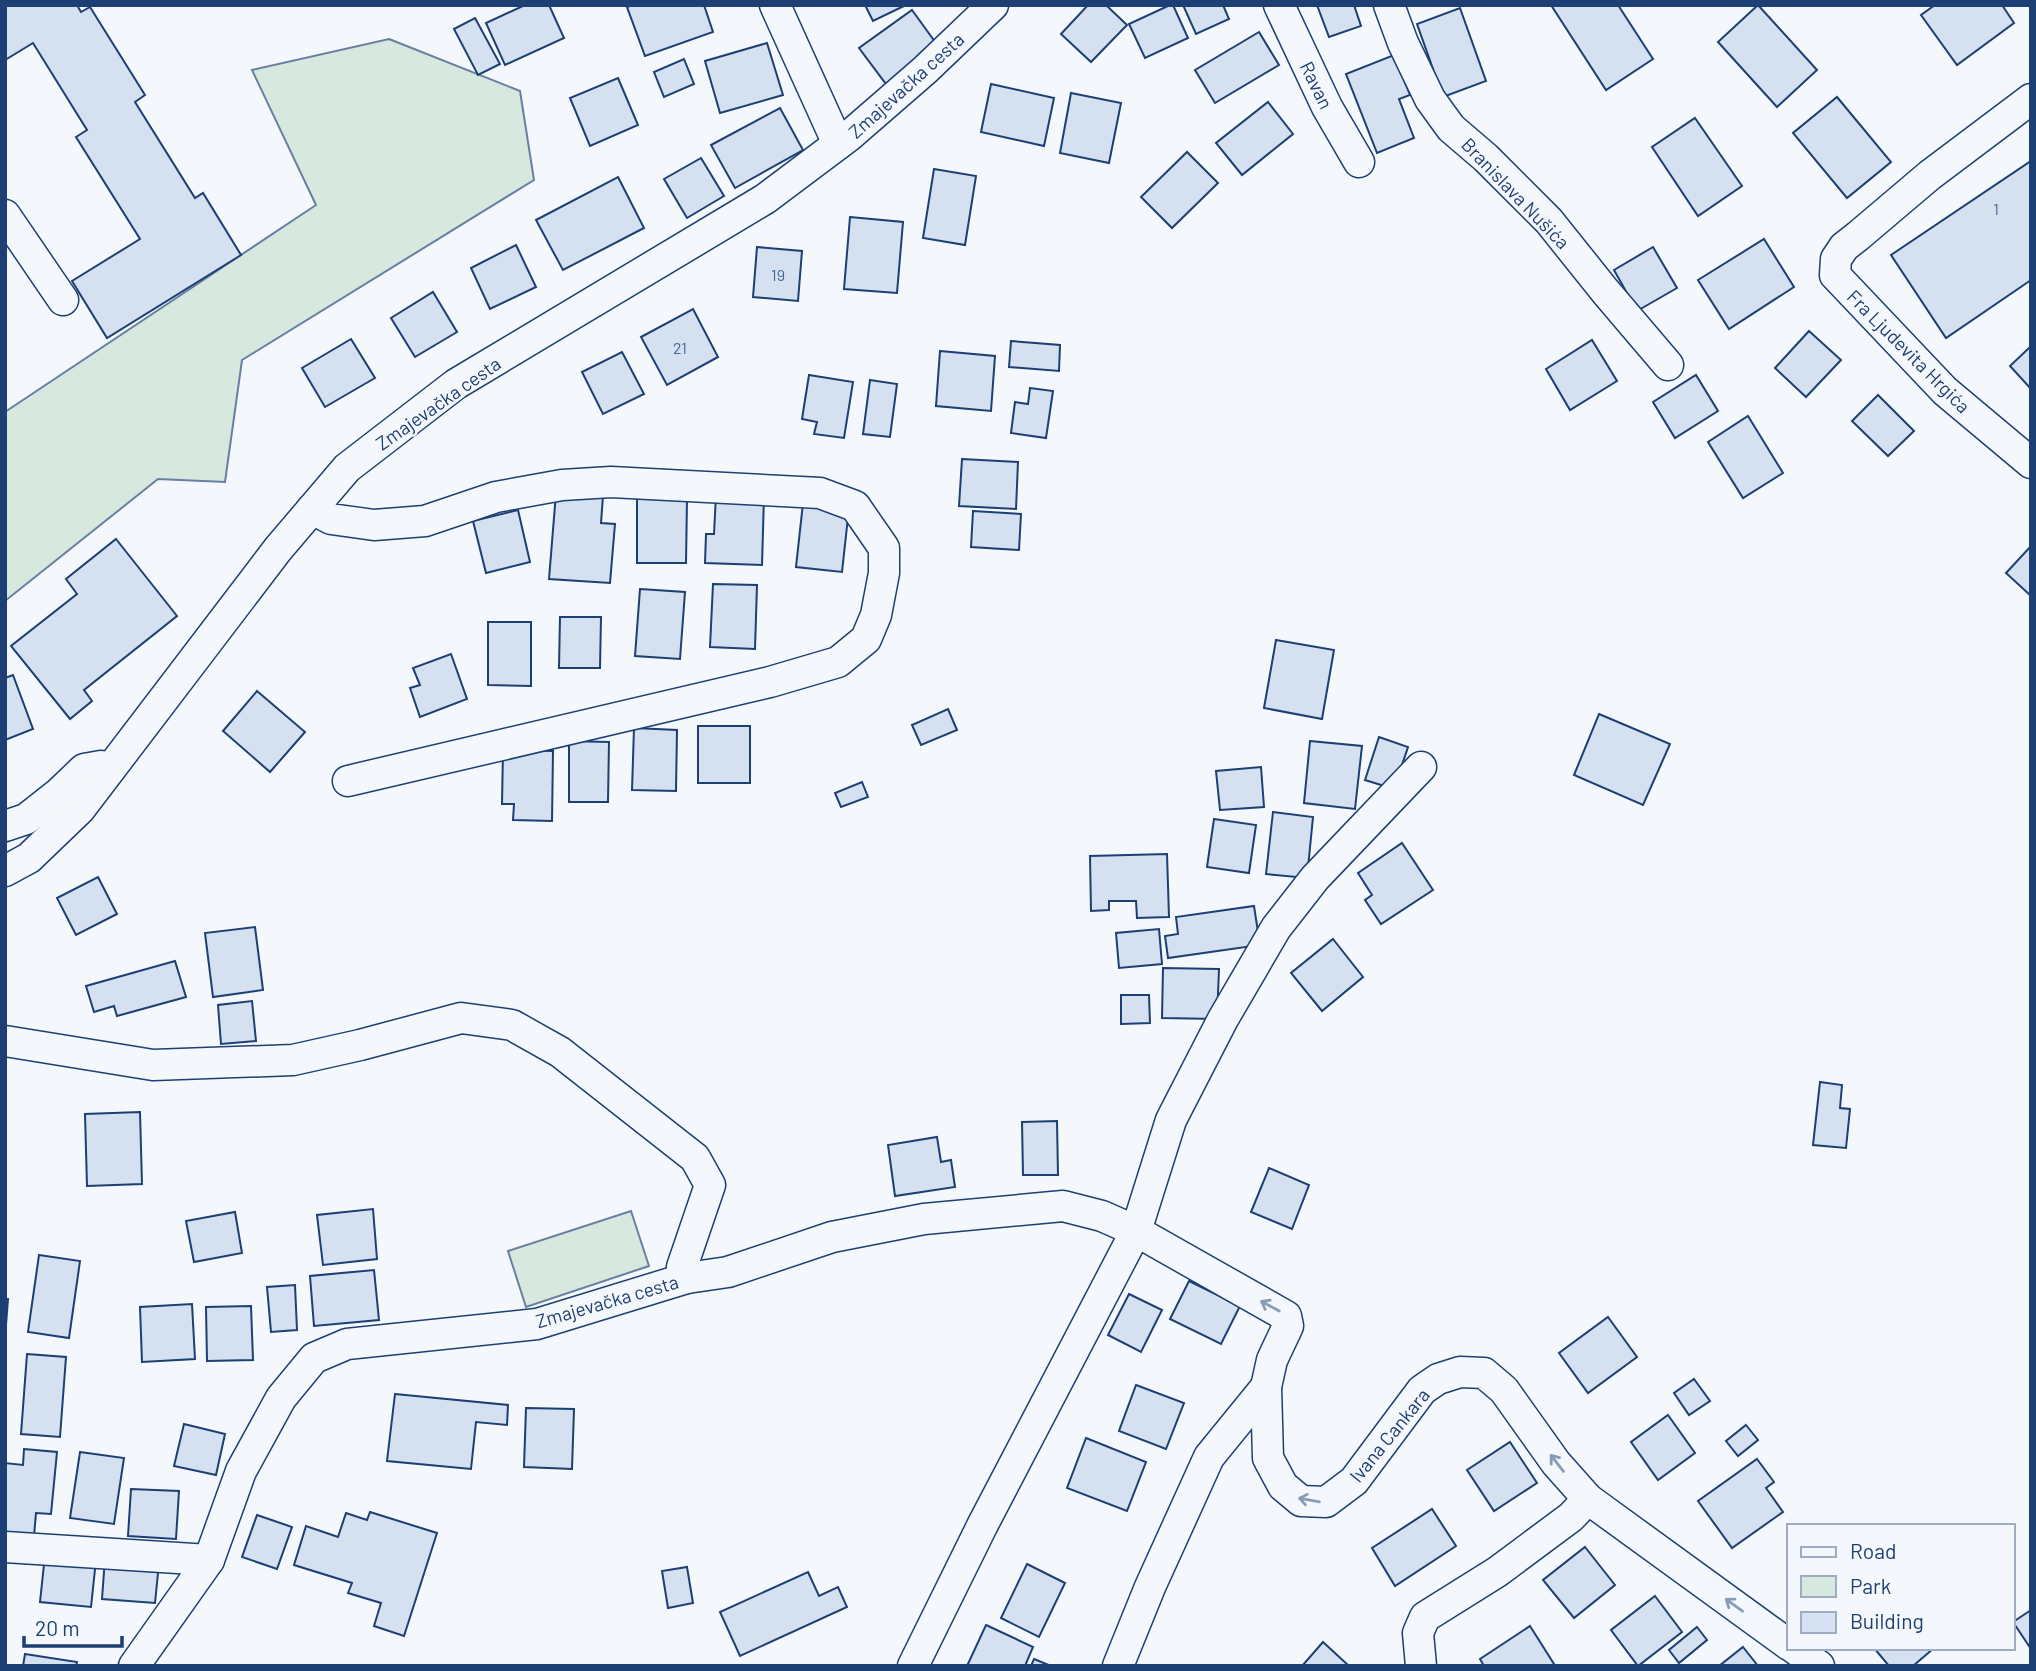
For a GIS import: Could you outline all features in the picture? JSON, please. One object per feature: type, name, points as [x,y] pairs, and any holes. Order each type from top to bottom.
[{"type":"street","points":[[775,5],[838,144]]},
{"type":"street","name":"Zmajevačka cesta","points":[[5,871],[29,858],[80,809],[278,549],[347,468],[456,384],[765,199],[838,144],[925,70],[993,5]]},
{"type":"street","name":"Ravan","points":[[1279,5],[1327,107],[1359,162]]},
{"type":"street","name":"Branislava Nušića","points":[[1389,5],[1403,43],[1430,99],[1451,128],[1486,158],[1549,221],[1668,365]]},
{"type":"street","name":"Fra Ljudevita Hrgića","points":[[2031,99],[1930,175],[1844,247],[1836,259],[1835,275],[1945,391],[2031,463]]},
{"type":"street","points":[[5,215],[63,300]]},
{"type":"street","points":[[312,509],[331,519],[374,525],[425,521],[496,498],[562,485],[611,482],[820,493],[855,506],[884,548],[884,573],[876,615],[866,639],[838,662],[770,682],[348,781]]},
{"type":"street","points":[[5,825],[26,819],[84,769],[101,765],[110,769]]},
{"type":"street","points":[[913,1666],[982,1526],[1136,1231],[1171,1120],[1223,1018],[1276,928],[1315,878],[1421,767]]},
{"type":"street","name":"Zmajevačka cesta","points":[[5,1041],[153,1065],[293,1059],[360,1045],[461,1018],[512,1025],[560,1052],[695,1158],[709,1185],[681,1267],[687,1278],[537,1324],[347,1344],[314,1358],[281,1398],[241,1471],[209,1560],[134,1666]]},
{"type":"street","points":[[687,1278],[728,1272],[832,1237],[924,1219],[1063,1206],[1102,1216],[1136,1231]]},
{"type":"street","name":"Ivana Cankara","points":[[1136,1231],[1286,1316],[1288,1326],[1272,1360],[1266,1387],[1268,1458],[1283,1486],[1301,1501],[1326,1502],[1354,1481],[1422,1390],[1438,1379],[1460,1372],[1484,1373],[1504,1390],[1556,1463],[1588,1499],[1787,1643]]},
{"type":"street","points":[[1118,1666],[1150,1587],[1209,1457],[1266,1387]]},
{"type":"street","points":[[1421,1666],[1418,1633],[1425,1617],[1507,1564],[1571,1517],[1588,1499]]},
{"type":"street","points":[[5,1547],[209,1560]]},
{"type":"street","points":[[1797,1650],[1819,1666]]},
{"type":"green space","points":[[389,39],[520,91],[534,180],[242,360],[225,482],[158,479],[5,601],[5,412],[316,205],[252,70]]},
{"type":"green space","points":[[631,1211],[649,1266],[526,1307],[508,1251]]},
{"type":"building","points":[[5,5],[77,5],[81,12],[90,7],[145,95],[135,102],[195,198],[203,193],[241,255],[107,338],[72,281],[140,239],[76,137],[87,130],[33,43],[5,60]]},
{"type":"building","points":[[525,5],[549,5],[564,38],[505,65],[486,23]]},
{"type":"building","points":[[704,5],[713,32],[645,56],[627,7]]},
{"type":"building","points":[[865,5],[906,5],[873,21]]},
{"type":"building","points":[[1088,5],[1106,5],[1127,25],[1091,62],[1061,34]]},
{"type":"building","points":[[1173,5],[1188,38],[1145,58],[1129,24]]},
{"type":"building","points":[[1183,5],[1223,5],[1229,19],[1196,34]]},
{"type":"building","points":[[1317,5],[1354,5],[1361,26],[1329,37]]},
{"type":"building","points":[[1551,5],[1618,5],[1653,59],[1606,90]]},
{"type":"building","points":[[1758,5],[1817,70],[1777,107],[1718,42]]},
{"type":"building","points":[[1935,5],[2002,5],[2014,23],[1957,65],[1921,15]]},
{"type":"building","points":[[1460,8],[1486,81],[1443,97],[1417,24]]},
{"type":"building","points":[[912,10],[938,46],[886,84],[859,48]]},
{"type":"building","points":[[475,18],[500,64],[478,75],[454,29]]},
{"type":"building","points":[[1259,32],[1279,65],[1215,103],[1195,70]]},
{"type":"building","points":[[767,43],[783,95],[720,113],[705,61]]},
{"type":"building","points":[[1394,55],[1410,95],[1399,99],[1414,138],[1377,153],[1346,74]]},
{"type":"building","points":[[684,59],[694,84],[664,97],[654,72]]},
{"type":"building","points":[[618,78],[638,125],[590,146],[570,98]]},
{"type":"building","points":[[991,84],[1054,98],[1044,146],[981,132]]},
{"type":"building","points":[[1071,93],[1121,103],[1109,163],[1060,153]]},
{"type":"building","points":[[1837,97],[1891,162],[1847,198],[1793,133]]},
{"type":"building","points":[[1268,102],[1293,134],[1242,175],[1216,143]]},
{"type":"building","points":[[780,108],[803,150],[735,188],[711,145]]},
{"type":"building","points":[[1695,118],[1742,186],[1698,216],[1652,147]]},
{"type":"building","points":[[1187,152],[1218,183],[1172,228],[1141,197]]},
{"type":"building","points":[[701,158],[724,196],[687,218],[664,179]]},
{"type":"building","points":[[2031,161],[2031,280],[1946,338],[1891,255]]},
{"type":"building","points":[[934,169],[976,176],[965,245],[923,238]]},
{"type":"building","points":[[618,177],[644,228],[563,270],[536,220]]},
{"type":"building","points":[[850,217],[903,222],[897,293],[844,289]]},
{"type":"building","points":[[1764,239],[1794,287],[1729,329],[1698,280]]},
{"type":"building","points":[[516,245],[536,287],[490,309],[471,268]]},
{"type":"building","points":[[757,247],[802,251],[798,301],[753,297]]},
{"type":"building","points":[[1653,247],[1677,288],[1637,311],[1614,270]]},
{"type":"building","points":[[433,292],[457,332],[415,357],[391,318]]},
{"type":"building","points":[[693,309],[718,357],[667,385],[641,337]]},
{"type":"building","points":[[1809,331],[1841,360],[1806,397],[1775,368]]},
{"type":"building","points":[[351,339],[375,378],[325,407],[302,368]]},
{"type":"building","points":[[1592,340],[1617,381],[1570,410],[1546,369]]},
{"type":"building","points":[[1011,341],[1060,345],[1059,371],[1009,367]]},
{"type":"building","points":[[2031,346],[2031,389],[2010,366]]},
{"type":"building","points":[[940,351],[995,356],[991,411],[936,406]]},
{"type":"building","points":[[622,352],[644,394],[603,414],[582,372]]},
{"type":"building","points":[[809,375],[853,382],[844,438],[814,434],[817,422],[802,419]]},
{"type":"building","points":[[1696,375],[1718,411],[1675,438],[1653,402]]},
{"type":"building","points":[[870,380],[897,384],[890,437],[863,434]]},
{"type":"building","points":[[1030,388],[1053,391],[1046,438],[1011,433],[1015,402],[1028,404]]},
{"type":"building","points":[[1878,395],[1914,431],[1888,456],[1852,421]]},
{"type":"building","points":[[1748,416],[1783,473],[1743,498],[1708,442]]},
{"type":"building","points":[[962,459],[1018,462],[1016,509],[959,506]]},
{"type":"building","points":[[556,493],[603,496],[601,523],[615,524],[610,583],[549,579]]},
{"type":"building","points":[[716,495],[764,496],[762,565],[705,563],[706,534],[714,534]]},
{"type":"building","points":[[637,498],[687,499],[686,563],[637,563]]},
{"type":"building","points":[[803,503],[849,508],[842,572],[796,567]]},
{"type":"building","points":[[518,510],[530,562],[486,573],[473,521]]},
{"type":"building","points":[[973,511],[1021,514],[1019,550],[971,547]]},
{"type":"building","points":[[116,539],[177,616],[84,690],[92,701],[70,719],[11,646],[77,594],[66,579]]},
{"type":"building","points":[[2031,546],[2031,596],[2006,573]]},
{"type":"building","points":[[713,584],[757,585],[755,649],[710,647]]},
{"type":"building","points":[[640,589],[685,592],[680,659],[635,656]]},
{"type":"building","points":[[560,617],[601,617],[600,668],[559,668]]},
{"type":"building","points":[[488,622],[531,622],[531,686],[488,685]]},
{"type":"building","points":[[1276,640],[1334,650],[1322,719],[1264,708]]},
{"type":"building","points":[[451,654],[467,699],[420,717],[410,688],[420,685],[413,668]]},
{"type":"building","points":[[13,675],[33,729],[5,740],[5,678]]},
{"type":"building","points":[[257,691],[305,732],[270,772],[223,731]]},
{"type":"building","points":[[948,709],[957,730],[921,745],[912,725]]},
{"type":"building","points":[[1599,714],[1670,744],[1643,805],[1574,775]]},
{"type":"building","points":[[698,726],[750,726],[750,783],[698,783]]},
{"type":"building","points":[[634,728],[677,730],[676,791],[632,790]]},
{"type":"building","points":[[1379,737],[1408,747],[1394,789],[1365,780]]},
{"type":"building","points":[[569,741],[609,742],[608,802],[569,802]]},
{"type":"building","points":[[1310,741],[1362,746],[1355,809],[1304,803]]},
{"type":"building","points":[[503,750],[553,751],[552,821],[513,820],[514,804],[502,804]]},
{"type":"building","points":[[1261,767],[1264,807],[1220,810],[1216,771]]},
{"type":"building","points":[[862,782],[868,797],[841,807],[835,793]]},
{"type":"building","points":[[1273,812],[1313,817],[1307,878],[1266,874]]},
{"type":"building","points":[[1214,819],[1256,825],[1249,873],[1207,867]]},
{"type":"building","points":[[1402,843],[1433,890],[1381,924],[1365,900],[1372,895],[1358,873]]},
{"type":"building","points":[[1167,854],[1169,917],[1137,918],[1136,901],[1109,901],[1109,910],[1091,911],[1090,856]]},
{"type":"building","points":[[98,877],[117,914],[76,935],[57,898]]},
{"type":"building","points":[[1254,906],[1260,945],[1168,958],[1165,936],[1178,934],[1176,917]]},
{"type":"building","points":[[255,927],[263,990],[213,997],[205,933]]},
{"type":"building","points":[[1159,929],[1162,964],[1119,968],[1116,933]]},
{"type":"building","points":[[1333,939],[1363,977],[1322,1011],[1291,973]]},
{"type":"building","points":[[175,961],[186,997],[117,1016],[114,1006],[94,1012],[86,986]]},
{"type":"building","points":[[1163,968],[1219,969],[1217,1019],[1162,1018]]},
{"type":"building","points":[[1121,995],[1149,995],[1150,1023],[1121,1024]]},
{"type":"building","points":[[252,1001],[256,1041],[221,1044],[218,1005]]},
{"type":"building","points":[[1820,1082],[1842,1085],[1840,1108],[1850,1109],[1846,1148],[1813,1145]]},
{"type":"building","points":[[140,1112],[142,1184],[87,1186],[85,1114]]},
{"type":"building","points":[[1057,1121],[1058,1175],[1023,1175],[1022,1122]]},
{"type":"building","points":[[937,1137],[941,1162],[951,1160],[955,1187],[895,1196],[888,1145]]},
{"type":"building","points":[[1269,1168],[1309,1185],[1292,1229],[1251,1212]]},
{"type":"building","points":[[373,1209],[377,1259],[323,1265],[317,1215]]},
{"type":"building","points":[[235,1212],[242,1253],[194,1262],[186,1221]]},
{"type":"building","points":[[39,1255],[80,1261],[69,1338],[28,1332]]},
{"type":"building","points":[[374,1270],[379,1320],[314,1326],[310,1276]]},
{"type":"building","points":[[1189,1281],[1240,1306],[1221,1344],[1170,1319]]},
{"type":"building","points":[[295,1285],[297,1330],[271,1332],[267,1287]]},
{"type":"building","points":[[1129,1294],[1162,1310],[1141,1352],[1108,1335]]},
{"type":"building","points":[[5,1299],[8,1299],[5,1338]]},
{"type":"building","points":[[192,1304],[195,1359],[142,1362],[140,1307]]},
{"type":"building","points":[[251,1306],[253,1360],[207,1361],[206,1307]]},
{"type":"building","points":[[1608,1317],[1637,1357],[1588,1393],[1559,1353]]},
{"type":"building","points":[[27,1354],[66,1357],[60,1437],[21,1434]]},
{"type":"building","points":[[1694,1379],[1710,1401],[1689,1415],[1674,1393]]},
{"type":"building","points":[[1136,1385],[1184,1403],[1166,1449],[1119,1431]]},
{"type":"building","points":[[395,1394],[508,1405],[507,1425],[476,1422],[471,1469],[387,1461]]},
{"type":"building","points":[[526,1408],[574,1409],[572,1469],[524,1467]]},
{"type":"building","points":[[1668,1415],[1695,1453],[1658,1480],[1631,1442]]},
{"type":"building","points":[[184,1424],[225,1434],[216,1475],[174,1466]]},
{"type":"building","points":[[1746,1425],[1758,1440],[1738,1456],[1726,1441]]},
{"type":"building","points":[[1086,1438],[1146,1462],[1127,1511],[1067,1488]]},
{"type":"building","points":[[1510,1442],[1537,1483],[1494,1511],[1467,1470]]},
{"type":"building","points":[[24,1449],[57,1452],[51,1514],[36,1513],[34,1536],[5,1533],[5,1463],[23,1465]]},
{"type":"building","points":[[80,1452],[124,1458],[114,1524],[70,1518]]},
{"type":"building","points":[[1757,1459],[1774,1482],[1766,1488],[1783,1512],[1732,1548],[1698,1501]]},
{"type":"building","points":[[131,1489],[179,1491],[176,1539],[128,1536]]},
{"type":"building","points":[[1432,1509],[1456,1546],[1395,1586],[1372,1548]]},
{"type":"building","points":[[370,1512],[437,1533],[404,1636],[374,1626],[381,1603],[348,1593],[352,1583],[294,1565],[306,1526],[338,1537],[346,1513],[367,1520]]},
{"type":"building","points":[[257,1515],[292,1527],[277,1569],[242,1557]]},
{"type":"building","points":[[1585,1547],[1615,1585],[1574,1618],[1543,1580]]},
{"type":"building","points":[[45,1555],[96,1560],[91,1607],[40,1602]]},
{"type":"building","points":[[105,1558],[159,1563],[155,1603],[102,1599]]},
{"type":"building","points":[[1027,1564],[1065,1583],[1039,1637],[1001,1618]]},
{"type":"building","points":[[687,1567],[693,1603],[668,1608],[662,1571]]},
{"type":"building","points":[[808,1572],[819,1596],[838,1587],[847,1607],[740,1656],[720,1612]]},
{"type":"building","points":[[1655,1596],[1682,1632],[1638,1666],[1611,1630]]},
{"type":"building","points":[[2031,1610],[2031,1649],[2015,1625],[2015,1621]]},
{"type":"building","points":[[986,1625],[1033,1647],[1025,1666],[967,1666]]},
{"type":"building","points":[[1530,1626],[1554,1664],[1484,1666],[1480,1659]]},
{"type":"building","points":[[1697,1627],[1707,1640],[1679,1663],[1669,1650]]},
{"type":"building","points":[[1323,1642],[1349,1666],[1302,1666]]},
{"type":"building","points":[[1743,1647],[1758,1666],[1719,1666]]},
{"type":"building","points":[[1876,1650],[1932,1650],[1913,1666],[1889,1666]]},
{"type":"building","points":[[25,1654],[77,1662],[76,1666],[23,1666]]},
{"type":"building","points":[[1034,1659],[1051,1666],[1031,1666]]}]
